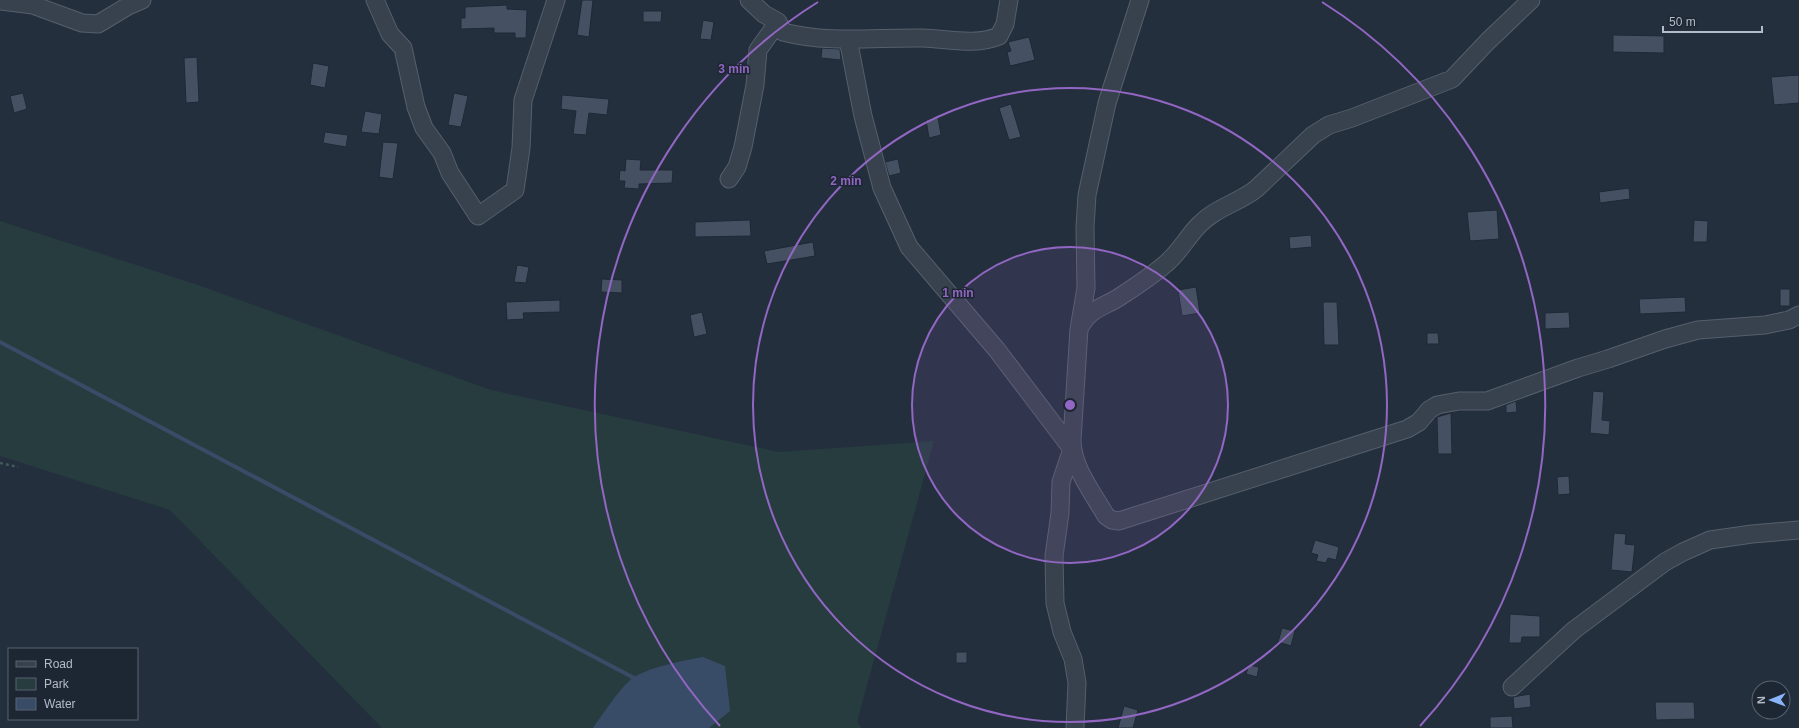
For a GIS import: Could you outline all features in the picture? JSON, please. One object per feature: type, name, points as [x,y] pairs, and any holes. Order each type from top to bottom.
[{"type":"street","points":[[0,1],[33,5],[82,23],[98,24],[128,6],[142,0]]},
{"type":"street","points":[[375,0],[390,34],[402,48],[416,107],[424,128],[442,153],[450,173],[478,216],[515,190],[521,148],[524,100],[556,0]]},
{"type":"street","points":[[750,0],[764,14],[778,22],[783,32],[804,38],[922,38],[987,41],[999,36],[1005,24],[1009,0]]},
{"type":"street","points":[[1075,728],[1077,683],[1073,660],[1062,632],[1055,603],[1054,556],[1060,513],[1060,482],[1072,449],[1079,329],[1086,288],[1085,226],[1087,195],[1107,104],[1140,0]]},
{"type":"street","points":[[1079,329],[1084,320],[1095,309],[1116,298],[1163,267],[1180,250],[1198,225],[1212,214],[1248,196],[1256,190],[1313,135],[1329,125],[1352,118],[1409,94],[1452,79],[1488,41],[1531,0]]},
{"type":"street","points":[[729,179],[737,168],[743,147],[755,85],[758,50],[778,22]]},
{"type":"street","points":[[848,39],[863,116],[882,188],[909,247],[997,350],[1072,449],[1076,462],[1106,516],[1112,520],[1119,521],[1407,429],[1419,422],[1429,410],[1437,405],[1459,401],[1487,401],[1578,368],[1665,339],[1698,330],[1764,325],[1789,320],[1799,315]]},
{"type":"street","points":[[1512,687],[1574,630],[1665,562],[1683,552],[1710,540],[1752,534],[1799,530]]},
{"type":"path","points":[[0,463],[18,468]]},
{"type":"green space","points":[[0,221],[195,284],[491,390],[779,452],[934,441],[857,722],[862,728],[382,728],[170,510],[0,456]]},
{"type":"water","points":[[703,657],[725,666],[730,711],[709,728],[593,728],[618,693],[634,677],[659,667]]},
{"type":"building","points":[[582,0],[593,0],[589,37],[577,35]]},
{"type":"building","points":[[507,5],[507,9],[527,10],[526,38],[515,38],[515,33],[494,33],[494,28],[461,29],[461,18],[465,18],[465,7]]},
{"type":"building","points":[[643,11],[662,11],[661,22],[643,22]]},
{"type":"building","points":[[703,20],[714,22],[711,40],[700,39]]},
{"type":"building","points":[[1613,35],[1664,36],[1664,53],[1613,52]]},
{"type":"building","points":[[1029,37],[1035,60],[1010,66],[1007,52],[1011,51],[1008,42]]},
{"type":"building","points":[[822,48],[840,49],[841,60],[821,58]]},
{"type":"building","points":[[197,57],[199,102],[186,103],[184,58]]},
{"type":"building","points":[[313,63],[329,66],[325,88],[310,85]]},
{"type":"building","points":[[1799,75],[1799,103],[1774,105],[1771,77]]},
{"type":"building","points":[[23,93],[27,109],[14,113],[10,96]]},
{"type":"building","points":[[454,93],[468,96],[461,127],[448,125]]},
{"type":"building","points":[[562,95],[609,99],[607,115],[589,113],[586,135],[573,134],[576,111],[561,109]]},
{"type":"building","points":[[1011,104],[1021,137],[1009,140],[999,108]]},
{"type":"building","points":[[365,111],[382,114],[379,134],[361,132]]},
{"type":"building","points":[[938,117],[941,135],[929,138],[926,120]]},
{"type":"building","points":[[325,132],[348,135],[346,147],[323,143]]},
{"type":"building","points":[[383,142],[398,143],[393,179],[379,177]]},
{"type":"building","points":[[626,159],[641,160],[640,170],[673,170],[672,183],[639,184],[639,189],[624,188],[625,181],[619,181],[620,170],[625,171]]},
{"type":"building","points":[[898,159],[901,173],[889,176],[885,162]]},
{"type":"building","points":[[1629,188],[1630,199],[1600,203],[1599,192]]},
{"type":"building","points":[[1497,210],[1499,239],[1470,241],[1467,212]]},
{"type":"building","points":[[750,220],[751,236],[695,237],[695,222]]},
{"type":"building","points":[[1694,220],[1708,221],[1707,242],[1693,242]]},
{"type":"building","points":[[1311,235],[1312,247],[1290,249],[1289,237]]},
{"type":"building","points":[[813,242],[815,256],[767,264],[764,251]]},
{"type":"building","points":[[517,265],[529,267],[526,283],[514,282]]},
{"type":"building","points":[[602,279],[622,280],[622,293],[601,292]]},
{"type":"building","points":[[1196,287],[1200,313],[1182,316],[1178,290]]},
{"type":"building","points":[[1780,289],[1790,289],[1790,306],[1780,306]]},
{"type":"building","points":[[1685,297],[1686,312],[1640,314],[1639,299]]},
{"type":"building","points":[[560,300],[560,312],[523,313],[524,319],[507,320],[506,302]]},
{"type":"building","points":[[1323,302],[1337,302],[1339,345],[1324,345]]},
{"type":"building","points":[[702,312],[707,334],[694,337],[690,315]]},
{"type":"building","points":[[1569,312],[1570,328],[1545,329],[1545,313]]},
{"type":"building","points":[[1427,333],[1438,333],[1439,344],[1427,344]]},
{"type":"building","points":[[1593,391],[1604,392],[1602,420],[1610,421],[1609,435],[1590,433]]},
{"type":"building","points":[[1516,401],[1517,412],[1506,413],[1506,405]]},
{"type":"building","points":[[1451,413],[1452,454],[1438,454],[1437,417]]},
{"type":"building","points":[[1569,476],[1570,494],[1558,495],[1557,477]]},
{"type":"building","points":[[1614,533],[1626,534],[1625,544],[1635,545],[1632,572],[1611,570]]},
{"type":"building","points":[[1315,540],[1339,547],[1336,560],[1328,558],[1326,563],[1316,561],[1318,555],[1311,553]]},
{"type":"building","points":[[1510,614],[1540,616],[1540,637],[1522,637],[1521,643],[1509,643]]},
{"type":"building","points":[[1282,628],[1295,631],[1291,646],[1278,642]]},
{"type":"building","points":[[956,652],[967,652],[967,663],[956,663]]},
{"type":"building","points":[[1249,665],[1259,667],[1257,677],[1246,674]]},
{"type":"building","points":[[1530,694],[1531,707],[1514,709],[1513,697]]},
{"type":"building","points":[[1655,702],[1694,702],[1695,719],[1656,720]]},
{"type":"building","points":[[1124,706],[1138,710],[1133,728],[1118,728]]},
{"type":"building","points":[[1512,716],[1513,728],[1490,728],[1490,717]]},
{"type":"waterway","points":[[0,342],[634,678]]}]
